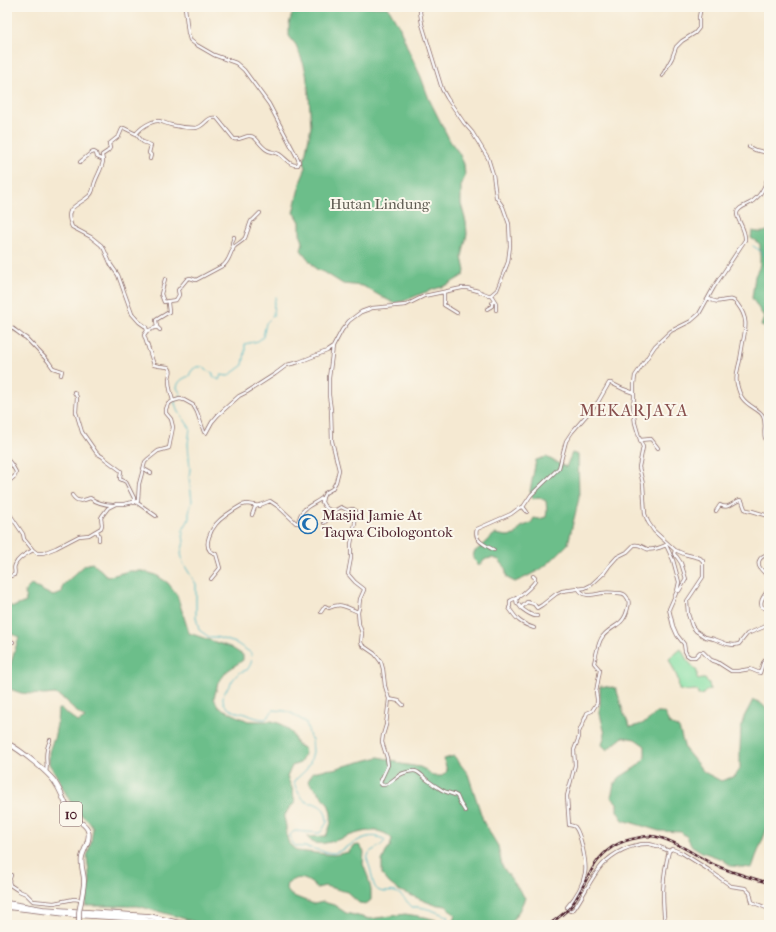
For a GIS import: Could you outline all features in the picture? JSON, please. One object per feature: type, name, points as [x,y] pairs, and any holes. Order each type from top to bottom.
[{"type":"highway","name":"10","points":[[7,743],[46,772],[56,784],[73,816],[86,827],[89,832],[81,860],[84,882],[79,924]]},
{"type":"highway","points":[[7,903],[43,909],[149,916],[189,925]]},
{"type":"highway","points":[[7,907],[74,915],[148,920],[172,925]]},
{"type":"street","points":[[136,134],[143,127],[154,122],[159,121],[185,128],[195,128],[200,127],[209,118],[216,117],[234,139],[239,140],[246,136],[255,138],[266,150],[279,154],[294,165],[298,164],[298,159],[269,104],[244,70],[236,63],[207,52],[190,40],[185,7]]},
{"type":"street","points":[[421,7],[420,12],[422,24],[442,89],[488,158],[493,174],[496,197],[503,207],[509,224],[510,246],[508,262],[499,288],[491,295],[486,295],[478,291],[464,288],[424,296],[406,305],[372,308],[361,312],[349,321],[342,330],[333,347],[329,378],[332,442],[338,470],[336,482],[332,490],[326,492],[322,504],[331,510],[341,507],[347,510],[354,509],[356,511],[348,572],[364,590],[360,599],[358,612],[359,624],[362,633],[361,644],[376,654],[382,664],[384,686],[389,699],[386,725],[382,742],[388,765],[380,784],[386,786],[394,778],[404,773],[414,771],[418,772],[442,790],[457,796],[465,811]]},
{"type":"street","points":[[662,76],[676,47],[699,28],[701,7]]},
{"type":"street","points":[[147,331],[146,327],[132,314],[118,274],[111,266],[104,249],[91,237],[72,227],[69,212],[73,207],[84,201],[90,195],[103,160],[102,155],[108,151],[110,148],[109,144],[119,136],[122,129],[124,128],[136,134],[143,142],[151,145],[149,153],[150,159]]},
{"type":"street","points":[[749,147],[769,153]]},
{"type":"street","points":[[80,162],[94,152],[96,153],[97,157],[103,160]]},
{"type":"street","points":[[769,173],[764,187],[756,199],[738,210],[737,215],[745,232],[745,240],[714,287],[699,314],[691,321],[671,331],[655,346],[635,376],[634,384],[635,423],[640,440],[644,447],[639,467],[644,493],[645,514],[648,522],[667,545],[684,554],[700,558],[703,561],[703,577],[687,601],[687,608],[692,626],[696,631],[705,637],[727,644],[736,645],[740,643],[748,634],[764,627],[769,623]]},
{"type":"street","points":[[165,279],[161,294],[164,302],[176,300],[179,295],[178,290],[187,279],[190,278],[196,280],[224,265],[235,247],[245,238],[251,221],[260,213]]},
{"type":"street","points":[[233,251],[232,243],[234,237]]},
{"type":"street","points":[[444,292],[444,305],[456,313]]},
{"type":"street","points":[[491,295],[496,303],[496,310]]},
{"type":"street","points":[[708,298],[715,302],[734,300],[745,317],[746,327],[736,374],[736,382],[740,395],[746,404],[760,412],[763,416],[764,437],[769,445]]},
{"type":"street","points":[[156,328],[156,320],[170,312],[168,304],[169,301]]},
{"type":"street","points":[[487,309],[492,306],[494,301]]},
{"type":"street","points":[[7,326],[16,330],[26,338],[53,368],[62,371],[61,375]]},
{"type":"street","points":[[160,330],[156,328],[147,331],[144,335],[154,365],[168,367],[171,369],[169,381],[176,400]]},
{"type":"street","points":[[72,494],[77,500],[90,498],[94,501],[106,504],[138,501],[139,484],[145,462],[158,451],[169,448],[173,427],[171,419],[166,413],[168,404],[176,400],[186,400],[194,406],[204,432],[206,433],[217,416],[240,396],[287,365],[299,362],[327,351],[333,347]]},
{"type":"street","points":[[494,550],[478,540],[476,536],[477,530],[512,514],[523,506],[530,495],[559,468],[566,441],[598,402],[609,383],[634,393]]},
{"type":"street","points":[[74,392],[77,397],[76,412],[83,432],[98,454],[121,471],[120,479],[126,482],[135,502],[156,516]]},
{"type":"street","points":[[640,440],[651,439],[658,448]]},
{"type":"street","points":[[7,459],[16,472],[7,484]]},
{"type":"street","points":[[144,469],[150,473]]},
{"type":"street","points":[[252,515],[255,507],[270,501],[278,506],[296,523],[298,523],[303,511],[308,506],[323,498]]},
{"type":"street","points":[[716,511],[720,505],[727,507],[740,500],[747,510],[769,516]]},
{"type":"street","points":[[7,510],[23,534],[24,539],[33,550],[37,553],[44,553],[79,536],[89,535],[97,531],[102,525],[101,518],[104,512],[116,504]]},
{"type":"street","points":[[211,579],[220,568],[216,554],[210,551],[208,546],[209,536],[216,524],[242,505],[249,504],[260,506]]},
{"type":"street","points":[[523,506],[527,512]]},
{"type":"street","points":[[324,523],[327,520],[331,510]]},
{"type":"street","points":[[97,531],[100,536],[99,540]]},
{"type":"street","points":[[521,608],[527,602],[534,604],[537,608],[556,594],[578,588],[585,588],[591,585],[617,558],[627,552],[634,545],[639,545],[650,550],[667,545]]},
{"type":"street","points":[[667,545],[679,582],[677,591],[669,609],[677,635],[684,644],[687,655],[690,657],[700,652],[704,652],[711,660],[718,662],[731,671],[750,669],[760,673],[763,663],[769,655]]},
{"type":"street","points":[[7,574],[10,576],[14,575],[15,564],[21,557],[33,550]]},
{"type":"street","points":[[675,550],[674,554],[681,563],[686,579],[680,591],[677,591]]},
{"type":"street","points":[[769,554],[765,554],[761,558],[759,564],[761,569],[769,578]]},
{"type":"street","points":[[533,576],[535,578],[533,585],[518,597],[513,598],[510,601],[509,608],[516,618],[524,624],[534,628]]},
{"type":"street","points":[[578,588],[587,596],[603,593],[624,594],[628,600],[628,606],[623,621],[600,640],[594,662],[600,670],[596,692],[597,702],[592,710],[587,713],[579,732],[579,737],[574,750],[575,765],[568,794],[569,824],[574,827],[580,839],[586,869],[582,884],[567,908],[570,911],[574,909],[607,860],[617,853],[632,846],[642,844],[654,845],[669,851],[672,849],[675,850],[709,870],[731,886],[745,888],[750,893],[751,902],[769,909]]},
{"type":"street","points":[[769,588],[762,599],[761,604],[764,608],[769,610]]},
{"type":"street","points":[[518,597],[516,599],[517,604],[526,612],[537,616]]},
{"type":"street","points":[[320,612],[325,606],[329,608],[336,605],[341,605],[358,612]]},
{"type":"street","points":[[7,651],[10,641]]},
{"type":"street","points":[[389,699],[399,701],[403,705]]},
{"type":"street","points":[[46,772],[47,749],[50,740]]},
{"type":"street","points":[[665,925],[663,886],[669,851]]},
{"type":"street","points":[[11,875],[8,885],[26,894],[33,901],[54,903],[74,899],[81,901]]},
{"type":"green space","name":"Hutan Lindung","points":[[294,7],[388,7],[400,28],[429,99],[450,141],[459,153],[464,164],[465,176],[461,186],[461,204],[466,222],[467,234],[462,257],[465,271],[464,275],[447,285],[404,301],[394,303],[363,286],[343,284],[324,272],[316,269],[301,250],[303,242],[300,234],[300,222],[293,213],[305,169],[304,161],[311,127],[306,73],[296,45],[289,36],[289,24]]},
{"type":"green space","points":[[769,229],[769,329],[761,326],[764,317],[752,298],[755,276],[760,262],[760,244],[751,238],[752,231],[763,232]]},
{"type":"green space","points":[[572,453],[578,455],[579,498],[568,544],[541,569],[515,582],[507,578],[505,567],[499,560],[493,558],[486,559],[479,565],[473,559],[474,552],[492,536],[495,534],[507,536],[515,535],[521,527],[531,523],[534,518],[539,519],[546,517],[546,501],[538,497],[533,499],[530,491],[536,460],[546,457],[566,467]]},
{"type":"green space","points":[[92,563],[107,577],[129,571],[143,571],[156,575],[168,583],[177,595],[189,633],[230,647],[243,655],[243,660],[227,671],[218,683],[214,698],[218,707],[248,721],[272,721],[281,724],[292,733],[297,745],[304,748],[305,754],[300,763],[292,766],[287,777],[292,788],[295,803],[289,808],[284,817],[289,844],[297,851],[334,855],[349,852],[354,846],[359,845],[364,852],[363,864],[371,890],[371,900],[366,904],[359,903],[347,892],[325,886],[317,888],[310,882],[299,878],[287,883],[286,889],[291,895],[314,904],[323,902],[334,905],[346,913],[370,919],[405,914],[436,920],[438,925],[205,925],[138,906],[85,906],[90,882],[87,857],[93,828],[89,822],[73,807],[49,764],[49,752],[54,739],[58,709],[61,709],[78,722],[85,718],[72,708],[67,701],[55,694],[44,695],[21,693],[7,688],[9,669],[19,637],[7,632],[7,604],[13,607],[26,602],[25,591],[31,585],[53,596],[62,593],[63,585],[85,565]]},
{"type":"green space","points":[[681,649],[687,660],[697,671],[697,679],[705,679],[709,683],[710,690],[706,691],[702,695],[698,695],[697,691],[695,690],[679,690],[678,679],[669,659]]},
{"type":"green space","points":[[600,686],[616,688],[624,714],[630,727],[644,723],[656,713],[664,713],[670,724],[679,728],[685,749],[704,772],[721,781],[735,776],[740,769],[741,727],[744,717],[753,700],[761,703],[769,714],[769,822],[752,868],[731,866],[722,859],[702,852],[692,846],[687,837],[681,832],[659,831],[623,820],[617,811],[617,803],[611,797],[614,784],[620,777],[636,767],[645,758],[645,746],[635,739],[623,737],[607,750],[602,745],[605,734],[600,714]]},
{"type":"green space","points":[[454,756],[468,774],[484,823],[498,846],[502,866],[525,898],[519,911],[509,925],[453,925],[455,915],[446,906],[432,904],[398,890],[389,883],[382,874],[382,861],[390,847],[392,839],[385,833],[366,831],[328,843],[320,844],[312,842],[307,837],[326,836],[331,823],[331,814],[328,803],[308,781],[313,772],[333,769],[379,757],[396,761],[401,764],[420,767],[433,776],[442,776],[447,771],[444,759]]},
{"type":"waterway","points":[[753,246],[769,259]]},
{"type":"waterway","points":[[177,399],[181,394],[177,388],[179,382],[189,376],[191,371],[195,368],[204,367],[207,371],[213,373],[213,376],[219,380],[221,375],[228,376],[243,365],[245,344],[258,341],[263,337],[266,323],[273,316],[276,297]]},
{"type":"waterway","points":[[175,401],[179,412],[190,428],[188,444],[190,469],[189,477],[192,501],[189,519],[183,530],[184,542],[181,553],[183,563],[196,584],[196,617],[199,630],[209,637],[216,637],[236,643],[251,653],[250,666],[247,670],[239,673],[233,680],[223,696],[224,704],[229,709],[260,719],[265,719],[268,717],[273,710],[285,711],[293,714],[305,722],[312,740],[313,752],[310,763],[306,770],[294,781],[297,790],[307,802],[320,806],[324,810],[327,822],[319,833],[293,832],[290,835],[293,843],[297,846],[333,853],[364,838],[374,836],[380,837],[385,840],[382,845],[371,851],[367,858],[373,882],[377,890],[398,893],[412,907],[425,908],[447,916],[448,921],[446,925]]},
{"type":"railway","points":[[549,925],[572,905],[592,869],[601,857],[610,849],[619,844],[641,837],[650,836],[667,840],[717,866],[769,883]]},
{"type":"place","name":"Masjid Jamie At Taqwa Cibologontok","points":[[308,524]]},
{"type":"district","name":"MEKARJAYA","points":[[634,410]]}]
